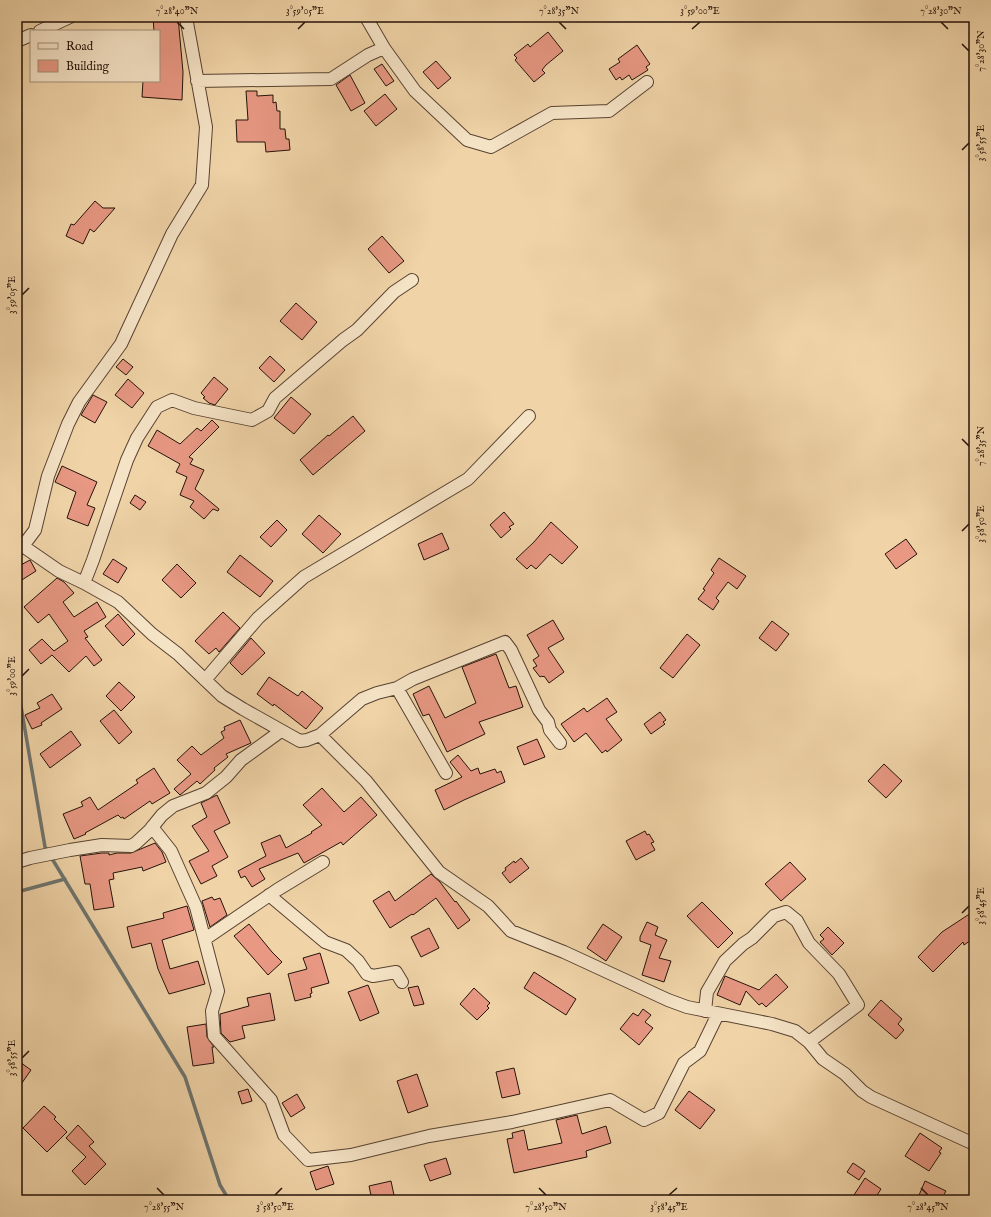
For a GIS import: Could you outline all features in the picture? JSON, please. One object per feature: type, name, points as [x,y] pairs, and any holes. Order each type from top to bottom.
[{"type":"street","points":[[42,30],[70,17]]},
{"type":"street","points":[[186,17],[206,127],[202,185],[172,234],[121,344],[76,408],[68,424],[48,476],[35,530],[20,544],[59,571],[118,602],[222,696],[300,741],[320,734],[362,699],[377,693],[397,688],[505,642],[511,650],[539,710],[548,722],[550,730],[560,743]]},
{"type":"street","points":[[366,17],[384,48],[415,91],[467,140],[491,147],[552,113],[609,111],[647,82]]},
{"type":"street","points":[[17,41],[30,35]]},
{"type":"street","points":[[198,81],[331,79],[384,48]]},
{"type":"street","points":[[84,583],[127,460],[137,438],[158,407],[172,400],[194,408],[252,420],[268,411],[274,398],[357,330],[394,292],[412,280]]},
{"type":"street","points":[[205,680],[258,618],[304,577],[468,479],[529,416]]},
{"type":"street","points":[[397,688],[446,773]]},
{"type":"street","points":[[17,862],[70,850],[102,845],[131,846],[136,843],[162,815],[173,806],[206,794],[226,777],[241,760],[281,731]]},
{"type":"street","points":[[320,734],[366,781],[439,872],[488,906],[511,931],[564,952],[668,1000],[687,1007],[772,1024],[795,1031],[809,1042],[823,1059],[845,1074],[862,1091],[871,1097],[974,1144]]},
{"type":"street","points":[[152,827],[171,851],[196,907],[218,991],[212,1010],[214,1036],[271,1100],[284,1135],[308,1160],[351,1155],[428,1136],[512,1122],[610,1100],[644,1120],[659,1113],[684,1063],[700,1051],[718,1014]]},
{"type":"street","points":[[205,939],[269,895],[323,862]]},
{"type":"street","points":[[269,895],[325,942],[346,950],[358,961],[367,974],[373,976],[396,972],[402,982]]},
{"type":"street","points":[[705,1011],[707,992],[725,961],[743,944],[752,938],[774,916],[786,912],[798,921],[809,942],[839,974],[858,1005],[809,1042]]},
{"type":"building","points":[[153,17],[178,17],[183,72],[182,100],[142,97],[143,82],[160,82],[160,30],[154,30]]},
{"type":"building","points":[[548,32],[563,51],[546,65],[542,70],[545,73],[534,82],[515,60],[517,58],[514,55],[528,44],[530,47]]},
{"type":"building","points":[[637,45],[650,64],[646,67],[648,70],[632,80],[629,75],[622,80],[620,77],[616,80],[609,69],[620,62],[618,59]]},
{"type":"building","points":[[436,61],[451,78],[438,89],[423,72]]},
{"type":"building","points":[[382,64],[394,81],[386,86],[374,69]]},
{"type":"building","points":[[350,75],[365,103],[351,111],[336,85]]},
{"type":"building","points":[[246,91],[257,91],[257,96],[273,95],[273,103],[276,102],[277,111],[280,111],[280,129],[285,129],[286,139],[289,139],[290,150],[266,152],[265,142],[237,142],[236,120],[248,120]]},
{"type":"building","points":[[385,94],[397,109],[376,126],[364,111]]},
{"type":"building","points":[[95,201],[103,208],[115,208],[94,232],[90,229],[83,244],[66,236],[71,224],[74,225]]},
{"type":"building","points":[[382,236],[404,261],[389,273],[368,249]]},
{"type":"building","points":[[296,303],[317,322],[302,340],[280,321]]},
{"type":"building","points":[[270,356],[285,370],[274,382],[259,368]]},
{"type":"building","points":[[123,359],[133,367],[126,375],[116,367]]},
{"type":"building","points":[[214,377],[228,389],[215,405],[209,403],[203,398],[205,397],[201,393]]},
{"type":"building","points":[[128,379],[144,393],[132,408],[115,395]]},
{"type":"building","points":[[93,395],[107,402],[95,423],[81,415]]},
{"type":"building","points":[[291,397],[311,414],[294,434],[274,418]]},
{"type":"building","points":[[353,416],[365,431],[313,475],[300,460],[328,435],[329,436]]},
{"type":"building","points":[[212,420],[219,427],[189,457],[193,459],[190,464],[204,470],[195,489],[219,509],[218,511],[213,509],[204,519],[190,507],[194,501],[180,495],[187,477],[176,472],[180,464],[148,446],[157,430],[180,444],[197,428],[201,431]]},
{"type":"building","points":[[62,466],[97,482],[87,505],[95,508],[88,526],[67,518],[76,492],[55,482]]},
{"type":"building","points":[[135,495],[146,502],[140,510],[130,503]]},
{"type":"building","points":[[504,512],[514,524],[509,527],[511,529],[501,538],[490,525]]},
{"type":"building","points":[[319,515],[341,534],[323,553],[302,534]]},
{"type":"building","points":[[277,520],[287,530],[271,547],[260,537]]},
{"type":"building","points":[[551,522],[578,547],[562,564],[550,554],[536,569],[531,565],[527,569],[516,559],[534,542]]},
{"type":"building","points":[[442,533],[449,549],[424,560],[418,544]]},
{"type":"building","points":[[906,539],[917,554],[896,569],[885,554]]},
{"type":"building","points":[[240,555],[273,581],[260,597],[227,572]]},
{"type":"building","points":[[719,558],[746,576],[737,589],[728,582],[716,598],[719,601],[713,610],[698,599],[705,590],[703,589],[714,573],[711,570]]},
{"type":"building","points":[[113,559],[127,568],[118,583],[103,574]]},
{"type":"building","points":[[30,560],[36,571],[17,583],[17,567]]},
{"type":"building","points":[[177,564],[196,583],[181,598],[162,580]]},
{"type":"building","points":[[57,578],[64,582],[74,593],[63,602],[74,617],[97,602],[106,617],[84,631],[88,637],[85,638],[102,660],[94,666],[86,656],[69,672],[52,655],[41,664],[29,650],[42,639],[54,651],[68,641],[49,614],[38,623],[24,607]]},
{"type":"building","points":[[223,612],[240,628],[219,652],[216,648],[209,654],[195,641]]},
{"type":"building","points":[[118,614],[135,634],[123,646],[105,626]]},
{"type":"building","points":[[553,620],[564,639],[548,648],[564,672],[549,683],[544,676],[540,677],[533,668],[537,666],[533,660],[539,656],[527,635]]},
{"type":"building","points":[[772,621],[789,634],[776,651],[759,638]]},
{"type":"building","points":[[687,634],[700,645],[673,678],[660,668]]},
{"type":"building","points":[[251,638],[265,653],[242,675],[230,663]]},
{"type":"building","points":[[496,654],[509,688],[516,686],[523,707],[479,722],[485,734],[447,752],[429,714],[423,716],[413,694],[429,686],[445,718],[476,703],[462,667]]},
{"type":"building","points":[[269,677],[298,696],[302,691],[323,708],[306,729],[274,704],[273,706],[257,694]]},
{"type":"building","points":[[119,682],[135,697],[121,711],[106,696]]},
{"type":"building","points":[[52,694],[62,709],[41,723],[42,725],[32,729],[25,715],[40,708],[37,703]]},
{"type":"building","points":[[607,698],[617,712],[606,719],[622,740],[607,752],[606,750],[602,753],[586,733],[574,742],[561,724],[584,708],[587,712]]},
{"type":"building","points":[[114,710],[132,732],[119,744],[100,721]]},
{"type":"building","points":[[660,712],[666,720],[663,722],[665,724],[651,734],[644,724]]},
{"type":"building","points":[[240,720],[251,743],[226,754],[228,757],[214,768],[215,770],[200,784],[197,781],[180,795],[174,789],[191,774],[177,760],[192,746],[201,755],[224,738],[221,732],[225,730],[224,727]]},
{"type":"building","points":[[71,731],[81,745],[50,768],[40,754]]},
{"type":"building","points":[[537,739],[545,757],[524,765],[517,747]]},
{"type":"building","points":[[458,755],[471,771],[478,768],[480,774],[495,769],[497,773],[501,771],[505,782],[444,810],[435,790],[462,777],[450,762]]},
{"type":"building","points":[[884,764],[902,781],[886,798],[868,781]]},
{"type":"building","points":[[154,768],[170,793],[152,804],[150,801],[124,819],[118,815],[85,833],[86,834],[74,839],[63,814],[83,806],[81,802],[90,797],[98,810],[138,783],[136,780]]},
{"type":"building","points":[[322,788],[344,812],[361,797],[377,815],[343,845],[341,842],[304,863],[298,853],[259,869],[265,879],[252,887],[245,876],[241,878],[238,871],[266,856],[261,843],[280,835],[286,848],[312,833],[311,832],[322,825],[303,805]]},
{"type":"building","points":[[217,795],[230,823],[214,831],[228,857],[212,866],[217,876],[201,884],[189,861],[209,851],[192,826],[207,817],[201,803]]},
{"type":"building","points":[[645,831],[654,842],[651,843],[655,850],[636,860],[626,841]]},
{"type":"building","points":[[155,843],[162,852],[166,862],[143,871],[142,867],[113,873],[114,879],[109,880],[114,907],[94,910],[90,884],[85,884],[80,856],[102,853],[109,853],[109,855],[117,853],[131,853]]},
{"type":"building","points":[[521,858],[529,868],[510,883],[502,873],[506,870],[505,868]]},
{"type":"building","points":[[790,862],[806,879],[781,901],[765,884]]},
{"type":"building","points":[[431,874],[440,882],[470,920],[458,929],[436,898],[413,915],[412,914],[390,928],[373,901],[389,891],[395,901]]},
{"type":"building","points":[[212,897],[214,900],[220,898],[227,915],[210,927],[202,901]]},
{"type":"building","points":[[702,902],[733,933],[718,948],[687,916]]},
{"type":"building","points":[[187,906],[194,930],[162,940],[170,969],[198,961],[205,984],[169,994],[158,969],[151,943],[132,948],[127,927],[164,918],[163,913]]},
{"type":"building","points":[[974,911],[974,938],[964,945],[963,942],[933,972],[918,957],[942,932]]},
{"type":"building","points":[[647,922],[658,927],[655,935],[667,940],[659,958],[671,961],[664,982],[642,975],[651,945],[640,941],[640,937]]},
{"type":"building","points":[[249,924],[282,962],[268,975],[234,936]]},
{"type":"building","points":[[603,924],[622,937],[606,961],[587,948]]},
{"type":"building","points":[[828,927],[844,943],[832,955],[820,942],[824,939],[820,935]]},
{"type":"building","points":[[429,928],[439,948],[421,957],[411,937]]},
{"type":"building","points":[[320,953],[329,983],[311,988],[311,997],[295,1001],[288,974],[307,969],[303,958]]},
{"type":"building","points":[[534,972],[576,999],[566,1015],[524,988]]},
{"type":"building","points":[[776,974],[788,987],[766,1007],[762,1003],[759,1005],[746,991],[740,1005],[717,995],[725,976],[759,990]]},
{"type":"building","points":[[368,985],[379,1013],[360,1021],[348,992]]},
{"type":"building","points":[[418,986],[424,1004],[414,1006],[408,988]]},
{"type":"building","points":[[474,988],[490,1003],[487,1006],[489,1008],[477,1020],[460,1004]]},
{"type":"building","points":[[270,993],[275,1020],[242,1026],[245,1038],[230,1042],[221,1033],[220,1014],[249,1006],[247,998]]},
{"type":"building","points":[[881,1000],[902,1019],[898,1024],[904,1030],[896,1039],[868,1015]]},
{"type":"building","points":[[643,1009],[651,1015],[645,1022],[653,1028],[639,1045],[620,1029],[633,1013],[638,1016]]},
{"type":"building","points":[[206,1024],[207,1037],[214,1047],[212,1047],[214,1063],[193,1066],[187,1027]]},
{"type":"building","points":[[17,1060],[31,1070],[17,1090]]},
{"type":"building","points":[[514,1068],[520,1094],[502,1098],[496,1072]]},
{"type":"building","points":[[417,1074],[428,1106],[408,1113],[397,1081]]},
{"type":"building","points":[[248,1089],[252,1101],[242,1104],[238,1092]]},
{"type":"building","points":[[689,1091],[715,1110],[700,1129],[675,1110]]},
{"type":"building","points":[[297,1094],[305,1108],[291,1117],[282,1103]]},
{"type":"building","points":[[44,1106],[56,1117],[54,1119],[67,1132],[47,1152],[23,1128]]},
{"type":"building","points":[[577,1115],[582,1134],[606,1126],[611,1143],[586,1151],[587,1157],[514,1173],[507,1139],[513,1138],[512,1133],[524,1130],[528,1150],[562,1143],[556,1120]]},
{"type":"building","points":[[78,1125],[94,1142],[89,1146],[106,1164],[85,1185],[72,1171],[86,1157],[66,1138]]},
{"type":"building","points":[[920,1133],[942,1148],[939,1152],[941,1153],[929,1171],[905,1156]]},
{"type":"building","points":[[446,1158],[451,1174],[430,1181],[424,1165]]},
{"type":"building","points":[[853,1163],[865,1171],[859,1180],[847,1172]]},
{"type":"building","points":[[328,1166],[334,1184],[316,1190],[310,1172]]},
{"type":"building","points":[[865,1178],[881,1189],[874,1200],[861,1200],[854,1195]]},
{"type":"building","points":[[391,1181],[395,1200],[372,1200],[369,1186]]},
{"type":"building","points":[[925,1181],[946,1191],[941,1200],[917,1200]]},
{"type":"waterway","points":[[17,683],[45,847],[48,851]]},
{"type":"waterway","points":[[51,857],[185,1077],[220,1185],[229,1200]]},
{"type":"waterway","points":[[17,892],[65,879]]}]
